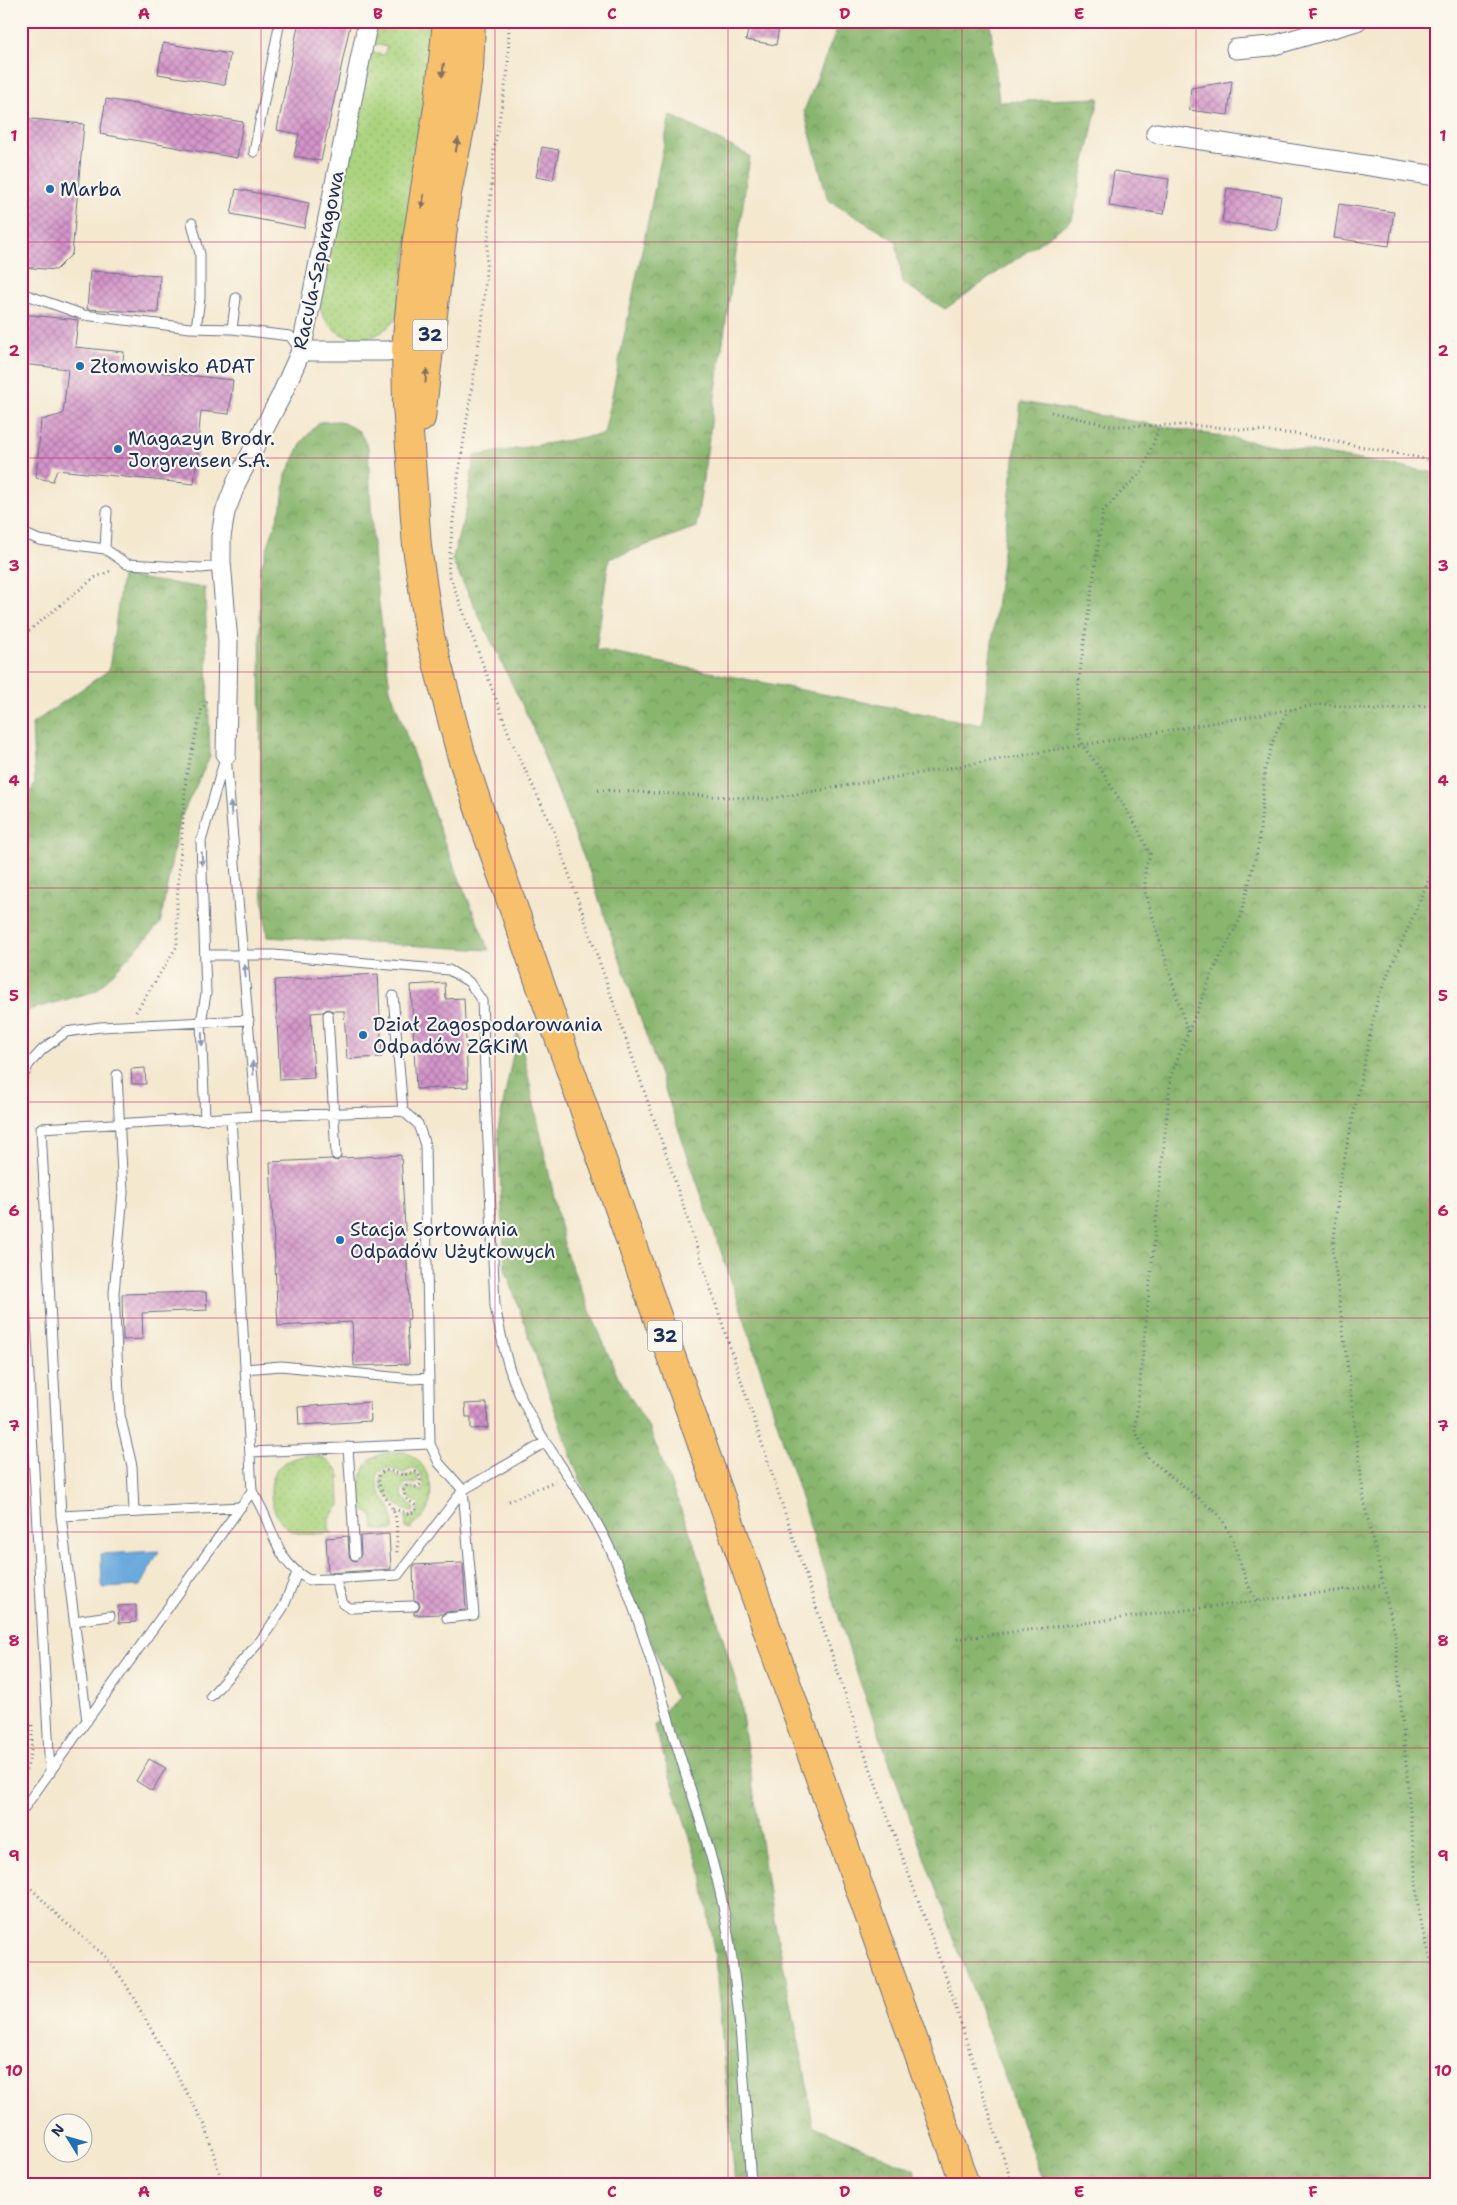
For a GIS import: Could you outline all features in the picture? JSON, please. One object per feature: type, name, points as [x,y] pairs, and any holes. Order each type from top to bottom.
[{"type":"main road","name":"32","points":[[447,21],[439,101],[416,246],[406,348],[407,404],[417,546],[430,636],[461,754],[779,1663],[965,2184]]},
{"type":"main road","name":"32","points":[[413,476],[424,399],[446,202],[468,69],[471,21]]},
{"type":"street","name":"Racula-Szparagowa","points":[[226,755],[228,642],[221,566],[221,537],[228,504],[237,481],[281,396],[301,351],[368,21]]},
{"type":"street","points":[[1236,49],[1271,46],[1356,21]]},
{"type":"street","points":[[1156,133],[1436,176]]},
{"type":"street","points":[[301,351],[388,351],[406,348]]},
{"type":"lane","points":[[254,152],[280,21]]},
{"type":"lane","points":[[192,223],[200,254],[200,298],[196,328]]},
{"type":"lane","points":[[21,293],[84,315],[196,328],[232,329],[290,336],[301,351]]},
{"type":"lane","points":[[232,329],[236,298]]},
{"type":"lane","points":[[105,549],[107,511]]},
{"type":"lane","points":[[21,532],[39,540],[105,549],[127,564],[202,568],[221,566]]},
{"type":"lane","points":[[226,755],[256,1116]]},
{"type":"lane","points":[[205,1120],[202,1022],[206,994],[201,841],[226,755]]},
{"type":"lane","points":[[205,955],[243,954],[366,962],[448,970],[469,982],[482,1001],[495,1306],[503,1346],[518,1391],[546,1442],[610,1548],[624,1582],[668,1709],[714,1866],[727,1925],[734,1975],[750,2184]]},
{"type":"lane","points":[[393,996],[403,1111]]},
{"type":"lane","points":[[328,1015],[336,1155]]},
{"type":"lane","points":[[21,1081],[29,1064],[43,1049],[66,1032],[127,1025],[249,1020]]},
{"type":"lane","points":[[118,1075],[123,1193],[114,1293],[120,1415],[132,1466],[134,1512]]},
{"type":"lane","points":[[87,1721],[61,1516],[41,1128],[256,1116],[403,1111],[418,1124],[424,1145],[430,1444],[439,1463],[463,1490],[474,1615],[447,1618]]},
{"type":"lane","points":[[231,1118],[252,1490],[268,1523],[277,1548],[289,1565],[298,1574],[309,1580],[398,1575],[463,1490],[546,1442]]},
{"type":"lane","points":[[21,1225],[50,1773]]},
{"type":"lane","points":[[245,1369],[281,1366],[429,1378]]},
{"type":"lane","points":[[250,1452],[430,1444]]},
{"type":"lane","points":[[348,1447],[355,1555]]},
{"type":"lane","points":[[21,1812],[252,1490]]},
{"type":"lane","points":[[61,1516],[241,1507]]},
{"type":"lane","points":[[211,1696],[272,1624],[283,1608],[298,1574]]},
{"type":"lane","points":[[335,1578],[343,1604],[350,1608],[414,1606]]},
{"type":"lane","points":[[74,1621],[110,1616]]},
{"type":"path","points":[[21,30],[32,21]]},
{"type":"path","points":[[508,21],[508,70],[494,149],[482,315],[456,491],[448,571],[512,742],[554,831],[665,1150],[864,1751],[945,1974],[1012,2184]]},
{"type":"path","points":[[1051,412],[1112,426],[1190,425],[1297,434],[1436,461]]},
{"type":"path","points":[[1160,425],[1143,470],[1103,511],[1079,679],[1077,728],[1082,745],[1111,785],[1137,827],[1150,854],[1145,870],[1145,892],[1188,1033]]},
{"type":"path","points":[[21,637],[94,578],[127,564]]},
{"type":"path","points":[[127,1025],[177,946],[177,901],[186,777],[202,708],[216,693],[227,686]]},
{"type":"path","points":[[598,790],[768,799],[1322,704],[1375,710],[1436,705]]},
{"type":"path","points":[[1257,1601],[1249,1589],[1226,1524],[1217,1513],[1148,1459],[1135,1430],[1170,1074],[1213,971],[1240,919],[1259,843],[1266,769],[1275,734],[1288,710]]},
{"type":"path","points":[[1436,863],[1378,997],[1339,1184],[1333,1250],[1365,1507],[1395,1634],[1419,1916],[1436,1978]]},
{"type":"path","points":[[393,1509],[410,1514],[416,1510],[416,1506],[406,1498],[403,1491],[407,1484],[417,1487],[421,1484],[420,1477],[416,1472],[403,1475],[389,1470],[380,1474],[379,1485],[395,1516],[398,1575]]},
{"type":"path","points":[[509,1501],[550,1485],[567,1474]]},
{"type":"path","points":[[957,1638],[1383,1585]]},
{"type":"path","points":[[21,1780],[27,1770],[31,1756],[32,1725]]},
{"type":"path","points":[[21,1878],[59,1917],[106,1957],[125,1983],[205,2125],[221,2184]]},
{"type":"green space","points":[[378,21],[440,21],[397,316],[376,335],[365,338],[353,338],[341,334],[331,327],[323,316],[318,302],[370,54],[384,55],[387,47],[375,44],[373,41]]},
{"type":"green space","points":[[840,21],[990,21],[999,102],[1099,98],[1072,220],[945,309],[903,283],[896,241],[828,200],[804,111]]},
{"type":"green space","points":[[670,115],[750,156],[696,527],[609,559],[596,650],[982,725],[1021,402],[1436,473],[1436,2184],[1044,2184],[856,1671],[745,1321],[590,873],[530,721],[452,560],[467,506],[474,456],[604,434]]},
{"type":"green space","points":[[339,421],[359,431],[368,447],[374,565],[390,689],[445,844],[489,950],[267,937],[261,879],[260,570],[282,504],[286,475],[303,440],[320,422]]},
{"type":"green space","points":[[122,576],[205,588],[210,757],[179,821],[160,924],[96,991],[29,1010],[21,1034],[21,810],[35,783],[32,724],[109,670]]},
{"type":"green space","points":[[518,1029],[566,1253],[616,1373],[649,1428],[697,1551],[738,1689],[770,1900],[804,2067],[813,2125],[914,2170],[919,2184],[735,2184],[715,1958],[702,1875],[654,1726],[675,1697],[576,1470],[505,1268],[498,1130]]},
{"type":"green space","points":[[404,1452],[414,1457],[422,1465],[428,1476],[430,1499],[427,1510],[421,1519],[411,1526],[411,1529],[406,1529],[405,1516],[412,1517],[416,1515],[420,1505],[406,1495],[406,1488],[409,1487],[422,1491],[424,1488],[421,1477],[415,1468],[403,1473],[390,1468],[384,1469],[378,1474],[377,1484],[380,1493],[391,1510],[393,1530],[374,1530],[373,1517],[360,1506],[361,1482],[366,1465],[380,1455]]},
{"type":"green space","points":[[308,1455],[319,1457],[329,1462],[336,1468],[341,1478],[339,1479],[340,1505],[329,1518],[329,1531],[333,1533],[305,1534],[290,1530],[279,1519],[272,1503],[271,1485],[277,1470],[287,1461]]},
{"type":"green space","points":[[389,1471],[399,1477],[416,1474],[419,1482],[417,1484],[406,1483],[401,1491],[403,1498],[414,1507],[413,1512],[399,1506],[389,1498],[382,1488],[382,1475]]},
{"type":"water","points":[[159,1551],[140,1586],[102,1588],[101,1554]]},
{"type":"building","points":[[299,21],[351,21],[321,161],[294,156],[299,134],[277,130]]},
{"type":"building","points":[[750,21],[780,21],[776,45],[746,40]]},
{"type":"building","points":[[163,43],[230,54],[225,85],[158,74]]},
{"type":"building","points":[[1232,81],[1228,115],[1189,110],[1191,88]]},
{"type":"building","points":[[106,99],[243,122],[237,158],[100,134]]},
{"type":"building","name":"Marba","points":[[21,118],[84,124],[72,254],[56,270],[21,267]]},
{"type":"building","points":[[542,147],[559,150],[553,180],[536,177]]},
{"type":"building","points":[[1114,171],[1169,179],[1164,214],[1109,206]]},
{"type":"building","points":[[1227,188],[1281,196],[1276,230],[1222,222]]},
{"type":"building","points":[[236,189],[309,203],[304,228],[231,214]]},
{"type":"building","points":[[1339,204],[1394,212],[1389,246],[1334,238]]},
{"type":"building","points":[[90,271],[160,275],[158,313],[87,309]]},
{"type":"building","points":[[21,314],[78,320],[75,347],[124,352],[122,368],[233,380],[229,414],[201,411],[194,484],[57,470],[53,481],[36,478],[41,420],[63,414],[68,369],[21,364]]},
{"type":"building","name":"Dział Zagospodarowania Odpadów ZGKiM","points":[[378,974],[382,1057],[347,1059],[344,1011],[327,1009],[323,1012],[311,1013],[314,1078],[280,1080],[275,980]]},
{"type":"building","points":[[445,983],[446,999],[464,998],[468,1087],[416,1089],[411,985]]},
{"type":"building","points":[[145,1068],[146,1084],[132,1084],[131,1069]]},
{"type":"building","name":"Stacja Sortowania Odpadów Użytkowych","points":[[401,1155],[410,1319],[407,1319],[409,1364],[354,1366],[352,1322],[278,1326],[270,1162],[331,1159],[337,1161],[341,1158]]},
{"type":"building","points":[[206,1292],[207,1310],[142,1313],[143,1339],[123,1340],[122,1294]]},
{"type":"building","points":[[370,1402],[371,1421],[299,1425],[298,1407]]},
{"type":"building","points":[[487,1403],[488,1428],[471,1429],[471,1417],[466,1417],[465,1404]]},
{"type":"building","points":[[389,1534],[391,1569],[328,1573],[326,1538],[348,1536],[349,1556],[352,1560],[356,1561],[361,1555],[360,1536]]},
{"type":"building","points":[[463,1563],[466,1610],[442,1614],[414,1615],[414,1612],[418,1611],[420,1606],[419,1602],[414,1600],[413,1565]]},
{"type":"building","points":[[136,1605],[136,1622],[119,1623],[118,1606]]},
{"type":"building","points":[[149,1759],[166,1768],[152,1791],[136,1781]]},
{"type":"place","name":"Marba","points":[[50,189]]},
{"type":"place","name":"Złomowisko ADAT","points":[[80,366]]},
{"type":"place","name":"Magazyn Brodr. Jorgrensen S.A.","points":[[118,449]]},
{"type":"place","name":"Dział Zagospodarowania Odpadów ZGKiM","points":[[363,1035]]},
{"type":"place","name":"Stacja Sortowania Odpadów Użytkowych","points":[[340,1240]]}]
